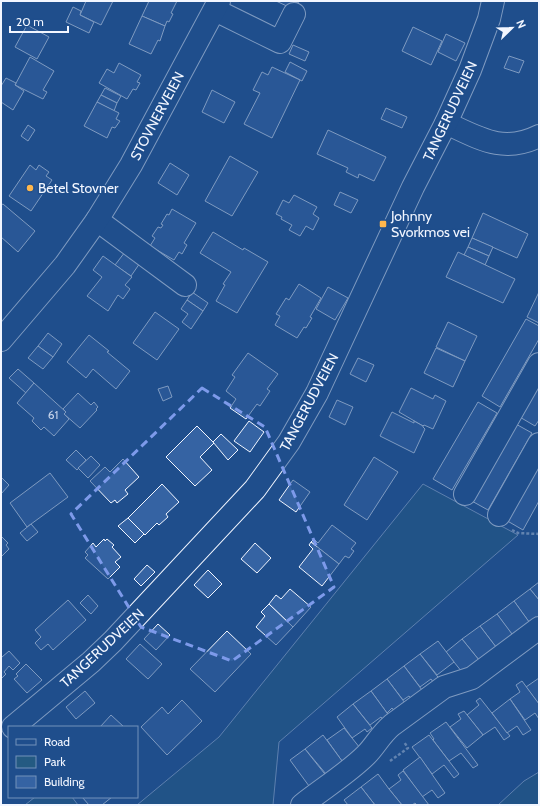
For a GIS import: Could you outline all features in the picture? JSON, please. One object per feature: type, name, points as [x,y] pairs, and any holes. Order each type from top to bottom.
[{"type":"street","name":"TANGERUDVEIEN","points":[[14,726],[91,662],[113,641],[233,514],[273,466],[289,442],[317,393],[410,194],[446,123],[470,70],[489,18],[493,1]]},
{"type":"street","name":"STOVNERVEIEN","points":[[1,340],[64,265],[97,220],[131,165],[217,5],[280,42],[294,14]]},
{"type":"street","points":[[446,123],[479,138],[494,143],[508,145],[518,144],[539,136]]},
{"type":"street","points":[[97,220],[185,285]]},
{"type":"street","points":[[465,494],[539,364]]},
{"type":"street","points":[[499,515],[539,444]]},
{"type":"street","points":[[302,805],[366,755],[392,725],[444,687],[472,678],[539,628]]},
{"type":"highlighted area","points":[[202,388],[265,427],[334,587],[232,661],[141,627],[71,514]]},
{"type":"green space","points":[[423,484],[518,535],[279,742],[273,805],[137,805],[219,737]]},
{"type":"green space","points":[[539,772],[539,805],[498,805],[524,781]]},
{"type":"green space","points":[[34,798],[73,798],[78,805],[25,805]]},
{"type":"building","points":[[86,1],[113,1],[101,25],[80,15]]},
{"type":"building","points":[[149,1],[177,1],[171,13],[173,14],[165,26],[142,16]]},
{"type":"building","points":[[276,1],[299,1],[298,3],[294,2],[291,8]]},
{"type":"building","points":[[73,7],[81,11],[80,15],[94,22],[89,33],[66,22]]},
{"type":"building","points":[[142,16],[165,26],[160,41],[158,40],[151,54],[129,44]]},
{"type":"building","points":[[27,25],[49,37],[37,59],[15,47]]},
{"type":"building","points":[[413,27],[442,41],[431,65],[402,51]]},
{"type":"building","points":[[446,34],[465,43],[456,61],[438,52]]},
{"type":"building","points":[[293,45],[309,52],[305,61],[289,54]]},
{"type":"building","points":[[509,56],[524,61],[519,73],[504,68]]},
{"type":"building","points":[[30,57],[54,71],[43,90],[47,92],[43,99],[15,85]]},
{"type":"building","points":[[290,62],[307,71],[302,81],[285,72]]},
{"type":"building","points":[[119,63],[141,75],[137,82],[140,83],[136,90],[133,89],[127,99],[99,83],[107,69],[114,73]]},
{"type":"building","points":[[272,67],[300,80],[272,138],[244,124],[260,93],[253,90],[262,72],[268,75]]},
{"type":"building","points":[[6,78],[16,83],[15,85],[24,91],[13,110],[1,102],[1,86]]},
{"type":"building","points":[[105,88],[121,96],[117,103],[101,95]]},
{"type":"building","points":[[212,90],[235,102],[224,123],[202,112]]},
{"type":"building","points":[[101,95],[117,103],[114,111],[97,102]]},
{"type":"building","points":[[97,102],[119,113],[116,119],[120,121],[115,128],[112,127],[107,138],[84,126]]},
{"type":"building","points":[[386,108],[407,117],[402,128],[381,119]]},
{"type":"building","points":[[28,125],[35,130],[28,141],[21,136]]},
{"type":"building","points":[[328,130],[386,157],[374,181],[359,174],[358,178],[346,172],[348,168],[317,154]]},
{"type":"building","points":[[230,156],[258,172],[232,216],[205,201]]},
{"type":"building","points":[[170,163],[189,175],[177,195],[158,183]]},
{"type":"building","name":"Betel Stovner","points":[[30,165],[36,170],[39,165],[49,172],[46,176],[52,180],[31,211],[9,196]]},
{"type":"building","points":[[340,192],[358,200],[351,213],[334,205]]},
{"type":"building","points":[[294,195],[317,207],[313,214],[319,218],[313,230],[306,226],[300,236],[289,230],[292,225],[281,219],[282,217],[276,214],[283,200],[289,203]]},
{"type":"building","points":[[3,204],[35,231],[18,252],[1,237],[1,205]]},
{"type":"building","points":[[172,209],[196,223],[184,243],[187,245],[182,254],[179,252],[174,260],[150,246],[155,238],[152,236],[158,227],[161,228],[163,225],[161,224]]},
{"type":"building","points":[[483,213],[528,234],[517,258],[472,238]]},
{"type":"building","points":[[213,232],[243,250],[244,248],[268,262],[237,313],[216,301],[225,285],[223,284],[231,272],[200,253]]},
{"type":"building","points":[[472,238],[493,247],[489,256],[468,247]]},
{"type":"building","points":[[468,247],[489,256],[485,265],[464,255]]},
{"type":"building","points":[[125,252],[140,263],[131,276],[115,265]]},
{"type":"building","points":[[458,252],[515,279],[503,303],[446,277]]},
{"type":"building","points":[[103,256],[132,277],[125,285],[130,289],[123,299],[118,295],[108,311],[87,296],[102,277],[93,270]]},
{"type":"building","points":[[299,284],[321,298],[310,317],[312,318],[306,328],[304,327],[297,338],[275,325],[280,316],[276,314],[286,298],[289,300]]},
{"type":"building","points":[[328,287],[348,298],[335,320],[316,309]]},
{"type":"building","points":[[192,292],[208,303],[203,311],[187,300]]},
{"type":"building","points":[[539,292],[539,323],[527,317]]},
{"type":"building","points":[[187,300],[203,311],[191,329],[182,322],[188,314],[181,309]]},
{"type":"building","points":[[155,312],[179,329],[157,360],[133,343]]},
{"type":"building","points":[[526,319],[539,326],[539,339],[500,407],[482,396]]},
{"type":"building","points":[[448,322],[477,336],[465,361],[436,347]]},
{"type":"building","points":[[48,333],[62,344],[53,357],[38,346]]},
{"type":"building","points":[[89,335],[130,371],[116,389],[93,369],[86,378],[67,362]]},
{"type":"building","points":[[38,346],[53,357],[43,369],[28,358]]},
{"type":"building","points":[[436,348],[465,361],[453,387],[424,373]]},
{"type":"building","points":[[248,353],[278,374],[267,389],[270,391],[260,406],[257,404],[246,419],[230,408],[236,399],[226,391],[235,377],[232,375]]},
{"type":"building","points":[[358,358],[374,365],[366,382],[350,374]]},
{"type":"building","points":[[18,369],[34,383],[26,393],[9,378]]},
{"type":"building","points":[[539,379],[539,420],[535,426],[518,416]]},
{"type":"building","points":[[34,383],[66,412],[64,414],[69,419],[54,436],[44,427],[41,430],[32,421],[34,418],[17,403]]},
{"type":"building","points":[[168,386],[172,397],[163,401],[158,389]]},
{"type":"building","points":[[411,388],[433,399],[435,395],[446,401],[433,429],[424,425],[423,426],[399,412]]},
{"type":"building","points":[[78,393],[91,405],[94,402],[98,407],[80,428],[64,414],[66,412],[63,409]]},
{"type":"building","points":[[337,400],[353,407],[345,425],[329,417]]},
{"type":"building","points":[[478,402],[497,413],[452,490],[433,479]]},
{"type":"building","points":[[392,412],[414,423],[414,421],[423,426],[425,429],[414,453],[380,436]]},
{"type":"building","points":[[249,421],[264,432],[250,452],[234,441]]},
{"type":"building","points":[[514,423],[532,433],[488,510],[470,500]]},
{"type":"building","points":[[197,426],[214,443],[200,457],[212,470],[195,486],[166,457]]},
{"type":"building","points":[[221,434],[238,450],[228,460],[213,442]]},
{"type":"building","points":[[76,450],[86,460],[77,470],[66,460]]},
{"type":"building","points":[[91,456],[100,465],[88,478],[78,468]]},
{"type":"building","points":[[374,457],[398,472],[367,520],[344,505]]},
{"type":"building","points":[[539,458],[539,501],[523,530],[504,519]]},
{"type":"building","points":[[123,459],[139,477],[125,490],[128,494],[117,503],[115,500],[111,503],[90,481],[105,467],[110,472]]},
{"type":"building","points":[[50,473],[68,497],[27,527],[10,503]]},
{"type":"building","points":[[1,477],[9,485],[1,494]]},
{"type":"building","points":[[293,480],[310,492],[296,512],[279,500]]},
{"type":"building","points":[[162,484],[179,502],[166,514],[168,517],[159,525],[157,523],[145,535],[128,518]]},
{"type":"building","points":[[128,518],[144,534],[135,543],[118,526]]},
{"type":"building","points":[[31,524],[38,532],[27,541],[20,533]]},
{"type":"building","points":[[332,525],[356,543],[351,549],[354,551],[349,558],[345,556],[339,564],[311,542],[314,539],[318,543]]},
{"type":"building","points":[[1,536],[8,543],[6,545],[9,549],[1,557]]},
{"type":"building","points":[[104,539],[105,541],[107,539],[114,545],[112,547],[121,557],[115,562],[120,567],[108,579],[85,558],[88,555],[85,552],[93,543],[96,547]]},
{"type":"building","points":[[311,542],[339,564],[322,586],[299,567],[313,549],[309,545]]},
{"type":"building","points":[[255,543],[271,558],[257,573],[241,559]]},
{"type":"building","points":[[147,565],[155,572],[141,586],[134,579]]},
{"type":"building","points":[[208,570],[222,584],[208,598],[194,585]]},
{"type":"building","points":[[539,582],[539,600],[530,589]]},
{"type":"building","points":[[290,589],[311,607],[293,627],[269,604],[276,595],[281,599]]},
{"type":"building","points":[[530,589],[539,600],[539,620],[536,617],[529,622],[514,601]]},
{"type":"building","points":[[88,595],[98,606],[91,614],[80,603]]},
{"type":"building","points":[[68,600],[86,620],[53,650],[48,644],[41,650],[35,643],[41,637],[35,630]]},
{"type":"building","points":[[514,601],[532,626],[512,635],[497,614]]},
{"type":"building","points":[[269,604],[293,627],[276,645],[256,627],[265,616],[261,612]]},
{"type":"building","points":[[497,614],[515,638],[496,647],[480,626]]},
{"type":"building","points":[[158,624],[170,635],[156,650],[144,639]]},
{"type":"building","points":[[480,626],[496,647],[479,660],[462,639]]},
{"type":"building","points":[[227,631],[251,654],[215,692],[190,669]]},
{"type":"building","points":[[462,639],[479,660],[462,672],[446,652]]},
{"type":"building","points":[[438,641],[454,662],[437,675],[420,654]]},
{"type":"building","points":[[140,644],[162,664],[148,679],[126,659]]},
{"type":"building","points":[[9,651],[20,663],[13,670],[9,666],[4,672],[6,674],[1,679],[1,656],[2,657]]},
{"type":"building","points":[[420,654],[441,681],[433,682],[431,679],[420,687],[404,666]]},
{"type":"building","points":[[26,664],[42,680],[27,693],[14,679],[18,676],[16,674]]},
{"type":"building","points":[[404,666],[422,690],[414,702],[409,696],[403,700],[387,679]]},
{"type":"building","points":[[539,678],[539,704],[526,687]]},
{"type":"building","points":[[387,679],[405,703],[397,715],[392,708],[387,713],[371,691]]},
{"type":"building","points":[[522,681],[539,704],[539,719],[535,713],[525,720],[510,699],[520,692],[516,685]]},
{"type":"building","points":[[85,691],[95,703],[76,719],[66,707]]},
{"type":"building","points":[[371,691],[391,719],[383,720],[381,717],[370,725],[353,704]]},
{"type":"building","points":[[480,698],[510,736],[504,740],[495,727],[483,735],[467,715],[479,705],[476,701]]},
{"type":"building","points":[[510,699],[531,730],[523,735],[517,726],[507,733],[492,713]]},
{"type":"building","points":[[182,700],[202,721],[167,755],[141,727],[162,707],[168,714]]},
{"type":"building","points":[[353,704],[372,728],[367,732],[365,729],[352,738],[337,717]]},
{"type":"building","points":[[464,711],[483,735],[467,748],[450,727],[461,719],[458,714]]},
{"type":"building","points":[[111,715],[123,726],[101,726]]},
{"type":"building","points":[[446,722],[478,765],[473,768],[461,753],[449,761],[433,740],[434,739],[430,733]]},
{"type":"building","points":[[344,728],[360,748],[342,761],[327,740]]},
{"type":"building","points":[[323,735],[345,765],[336,772],[333,768],[326,774],[305,749]]},
{"type":"building","points":[[429,735],[459,774],[454,778],[444,765],[432,774],[412,747]]},
{"type":"building","points":[[305,749],[328,778],[309,786],[290,760]]},
{"type":"building","points":[[420,757],[445,793],[438,798],[432,790],[422,797],[403,770]]},
{"type":"building","points":[[403,771],[429,805],[417,805],[415,803],[412,805],[402,805],[389,789],[401,780],[398,775]]},
{"type":"building","points":[[378,774],[402,805],[375,805],[361,787]]},
{"type":"building","points":[[361,787],[375,805],[348,805],[344,800]]},
{"type":"building","points":[[83,798],[111,798],[102,805],[89,805]]},
{"type":"place","name":"Betel Stovner","points":[[30,188]]},
{"type":"place","name":"Johnny Svorkmos vei","points":[[383,224]]}]
